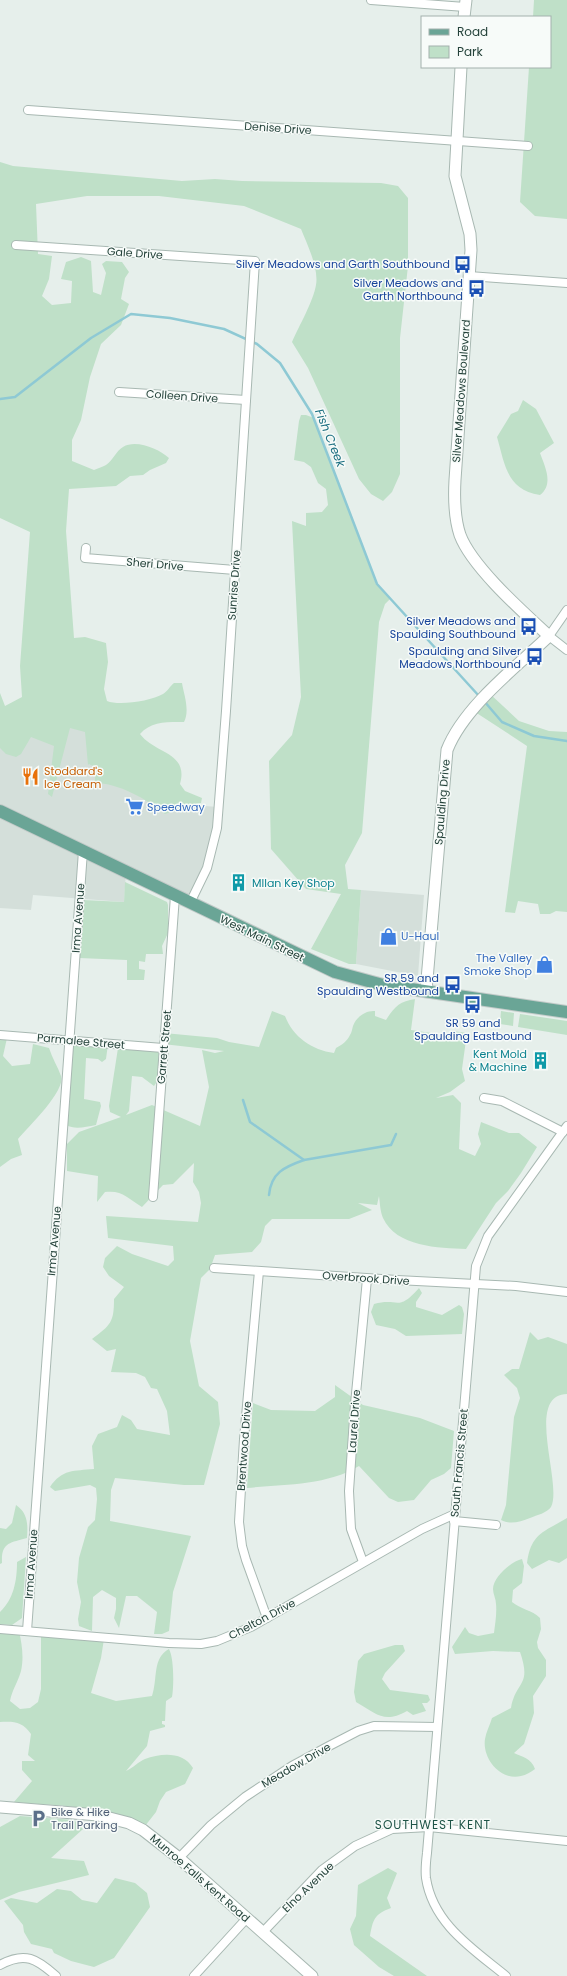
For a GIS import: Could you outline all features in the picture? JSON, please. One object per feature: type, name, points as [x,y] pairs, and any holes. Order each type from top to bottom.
[{"type":"main road","name":"West Main Street","points":[[0,811],[335,972],[371,982],[567,1012]]},
{"type":"street","points":[[371,0],[465,8]]},
{"type":"street","name":"Silver Meadows Boulevard","points":[[461,68],[455,176],[470,235],[469,276],[455,487],[458,525],[462,540],[473,557],[496,584],[549,636],[567,650]]},
{"type":"street","name":"Denise Drive","points":[[28,110],[528,146]]},
{"type":"street","name":"Gale Drive","points":[[16,245],[255,261]]},
{"type":"street","name":"Sunrise Drive","points":[[190,903],[207,868],[217,828],[255,261]]},
{"type":"street","points":[[469,276],[567,283]]},
{"type":"street","name":"Colleen Drive","points":[[119,392],[246,400]]},
{"type":"street","name":"Sheri Drive","points":[[86,548],[85,558],[235,570]]},
{"type":"street","name":"Spaulding Drive","points":[[426,991],[445,763],[451,742],[472,710],[549,636],[567,610]]},
{"type":"street","name":"Irma Avenue","points":[[26,1631],[83,851]]},
{"type":"street","name":"Garrett Street","points":[[153,1197],[175,896]]},
{"type":"street","name":"Parmalee Street","points":[[0,1035],[163,1048]]},
{"type":"street","points":[[484,1098],[502,1102],[564,1133]]},
{"type":"street","name":"South Francis Street","points":[[506,1976],[448,1927],[438,1912],[430,1894],[426,1877],[429,1827],[474,1285],[478,1258],[488,1236],[564,1133]]},
{"type":"street","name":"Overbrook Drive","points":[[214,1268],[474,1285],[516,1286],[567,1292]]},
{"type":"street","name":"Brentwood Drive","points":[[259,1271],[244,1439],[239,1522],[242,1546],[267,1618]]},
{"type":"street","name":"Laurel Drive","points":[[363,1562],[351,1529],[349,1491],[355,1404],[367,1278]]},
{"type":"street","points":[[454,1518],[496,1525]]},
{"type":"street","name":"Chelton Drive","points":[[0,1629],[112,1640],[201,1644],[229,1637],[267,1618],[363,1562],[422,1530],[454,1518]]},
{"type":"street","name":"Meadow Drive","points":[[179,1858],[211,1826],[245,1797],[292,1766],[358,1731],[374,1726],[437,1727]]},
{"type":"street","name":"Munroe Falls Kent Road","points":[[0,1807],[113,1818],[129,1822],[143,1830],[179,1858],[312,1976]]},
{"type":"street","name":"Elno Avenue","points":[[263,1932],[322,1870],[355,1846],[373,1836],[392,1829],[429,1827],[567,1841]]},
{"type":"street","points":[[194,1976],[247,1918]]},
{"type":"street","points":[[0,1965],[14,1959],[34,1959],[56,1976]]},
{"type":"shaded area","points":[[0,706],[91,711],[166,803],[218,807],[214,847],[190,903],[126,872],[124,902],[33,895],[31,910],[0,908]]},
{"type":"shaded area","points":[[361,890],[424,895],[418,976],[356,964]]},
{"type":"green space","points":[[534,0],[567,0],[567,219],[535,216],[520,202],[529,68],[551,68],[551,16],[533,16]]},
{"type":"green space","points":[[0,162],[13,166],[182,181],[215,179],[242,181],[381,183],[398,186],[408,198],[408,266],[400,338],[400,474],[392,492],[383,501],[371,494],[359,479],[308,368],[292,342],[309,306],[316,285],[316,271],[301,229],[244,206],[159,196],[87,196],[36,204],[38,254],[52,256],[49,279],[42,296],[52,305],[71,303],[72,281],[61,279],[66,262],[81,257],[91,261],[93,292],[101,295],[106,273],[102,264],[106,261],[122,262],[129,272],[125,278],[121,299],[129,304],[121,325],[101,344],[90,377],[81,420],[72,440],[72,461],[94,470],[106,465],[123,447],[134,444],[153,448],[169,458],[166,463],[143,475],[130,476],[116,486],[69,489],[66,531],[74,638],[85,637],[106,643],[108,662],[104,689],[107,701],[127,703],[143,701],[158,697],[166,692],[174,683],[182,683],[187,708],[184,722],[166,722],[155,724],[140,734],[146,741],[175,759],[180,766],[180,784],[185,791],[202,798],[201,803],[165,814],[150,803],[123,789],[95,783],[95,775],[92,774],[95,767],[89,764],[88,765],[85,732],[70,728],[52,797],[48,794],[54,746],[31,737],[21,754],[16,757],[6,754],[0,748],[0,693],[5,706],[22,697],[20,666],[30,532],[0,518]]},
{"type":"green space","points":[[523,400],[536,409],[554,443],[540,453],[546,470],[547,486],[540,495],[520,488],[514,482],[505,466],[497,437],[511,414],[518,411]]},
{"type":"green space","points":[[301,415],[314,418],[376,584],[390,599],[385,604],[379,622],[362,833],[345,865],[348,889],[361,890],[356,964],[349,964],[311,949],[341,894],[306,889],[271,849],[269,761],[292,735],[301,697],[292,521],[306,526],[306,513],[322,512],[328,505],[326,489],[318,483],[311,467],[304,462],[294,460]]},
{"type":"green space","points":[[489,693],[519,721],[549,731],[567,732],[567,912],[556,911],[550,914],[540,914],[538,904],[518,901],[515,913],[505,912],[527,746],[472,710]]},
{"type":"green space","points":[[125,882],[167,902],[168,905],[168,933],[162,946],[163,954],[146,954],[145,962],[139,961],[139,969],[145,970],[144,980],[127,980],[127,960],[79,958],[83,900],[124,902]]},
{"type":"green space","points":[[415,999],[411,1030],[451,1036],[452,1031],[467,1033],[462,1069],[465,1081],[450,1092],[436,1098],[453,1095],[461,1103],[459,1149],[475,1156],[481,1144],[478,1134],[481,1122],[509,1133],[519,1133],[537,1147],[521,1173],[508,1191],[496,1203],[466,1249],[443,1248],[419,1244],[398,1235],[389,1228],[383,1218],[379,1196],[377,1205],[358,1203],[372,1210],[349,1219],[272,1219],[265,1226],[261,1242],[252,1252],[215,1255],[210,1269],[201,1278],[190,1341],[199,1386],[218,1402],[220,1424],[204,1485],[184,1485],[115,1478],[111,1490],[110,1521],[191,1536],[173,1592],[169,1631],[162,1634],[154,1634],[157,1612],[137,1596],[126,1596],[119,1628],[114,1618],[116,1598],[102,1590],[93,1597],[92,1631],[79,1626],[78,1619],[81,1602],[77,1582],[79,1558],[88,1527],[95,1520],[97,1499],[96,1488],[90,1485],[55,1491],[50,1487],[59,1477],[64,1474],[74,1471],[94,1469],[92,1446],[98,1434],[117,1427],[122,1415],[131,1420],[137,1429],[170,1435],[167,1411],[157,1389],[151,1388],[145,1377],[136,1373],[111,1372],[116,1349],[107,1351],[92,1339],[110,1322],[113,1313],[114,1299],[124,1287],[109,1276],[103,1267],[105,1258],[117,1246],[132,1254],[168,1266],[174,1260],[173,1246],[108,1238],[106,1216],[198,1222],[201,1203],[199,1192],[193,1182],[194,1163],[173,1184],[163,1185],[142,1207],[125,1195],[116,1192],[105,1192],[97,1202],[98,1176],[67,1171],[67,1144],[79,1132],[121,1117],[110,1112],[109,1106],[118,1048],[159,1050],[158,1080],[154,1086],[142,1077],[132,1076],[129,1111],[126,1115],[152,1105],[200,1126],[209,1087],[202,1050],[215,1053],[224,1051],[163,1044],[164,1033],[217,1038],[229,1042],[259,1047],[272,1011],[285,1016],[288,1023],[298,1036],[311,1046],[334,1053],[336,1048],[347,1039],[351,1033],[354,1023],[362,1015],[375,1011],[375,1016],[386,1020],[398,1005],[405,1001]]},
{"type":"green space","points":[[501,1011],[514,1013],[513,1026],[500,1024]]},
{"type":"green space","points":[[520,1014],[567,1021],[567,1035],[518,1027]]},
{"type":"green space","points":[[0,1038],[7,1038],[3,1056],[12,1066],[30,1064],[33,1044],[49,1048],[61,1076],[61,1083],[45,1109],[18,1139],[22,1155],[11,1159],[0,1167]]},
{"type":"green space","points":[[69,1041],[108,1044],[106,1059],[102,1062],[98,1059],[86,1058],[84,1099],[100,1102],[101,1106],[96,1125],[77,1128],[66,1125]]},
{"type":"green space","points":[[419,1288],[422,1293],[416,1302],[416,1307],[442,1315],[459,1305],[462,1307],[464,1314],[462,1334],[406,1336],[395,1329],[376,1325],[371,1312],[374,1304],[382,1302],[402,1302],[412,1296]]},
{"type":"green space","points":[[530,1332],[538,1340],[548,1337],[567,1344],[567,1394],[554,1398],[548,1409],[546,1424],[547,1442],[553,1480],[551,1507],[544,1512],[526,1519],[515,1522],[504,1522],[501,1520],[506,1505],[514,1417],[520,1398],[517,1388],[504,1375],[512,1369],[519,1369]]},
{"type":"green space","points":[[335,1385],[363,1405],[420,1418],[454,1431],[451,1468],[444,1474],[431,1480],[414,1500],[398,1502],[389,1498],[359,1466],[346,1473],[319,1481],[247,1488],[253,1403],[271,1410],[315,1411],[335,1397]]},
{"type":"green space","points":[[16,1505],[25,1516],[27,1524],[27,1538],[8,1544],[3,1551],[2,1563],[0,1564],[0,1528],[6,1529],[12,1523]]},
{"type":"green space","points":[[567,1518],[567,1558],[559,1563],[549,1560],[532,1569],[527,1563],[529,1553],[535,1539],[545,1530]]},
{"type":"green space","points":[[26,1557],[22,1618],[12,1625],[0,1624],[0,1612],[9,1601],[14,1589],[17,1562]]},
{"type":"green space","points":[[522,1559],[524,1566],[522,1583],[513,1590],[512,1602],[540,1618],[541,1629],[537,1642],[538,1648],[546,1660],[546,1676],[533,1696],[534,1713],[524,1744],[514,1753],[529,1760],[535,1769],[525,1775],[513,1777],[500,1772],[494,1766],[486,1754],[485,1739],[492,1718],[511,1708],[516,1692],[522,1683],[524,1672],[520,1652],[493,1651],[455,1654],[452,1647],[465,1627],[469,1633],[478,1636],[494,1633],[496,1600],[493,1591],[494,1584],[508,1566]]},
{"type":"green space","points":[[0,1629],[19,1631],[22,1651],[22,1666],[10,1701],[20,1709],[30,1708],[38,1702],[41,1689],[41,1633],[104,1639],[101,1658],[91,1693],[116,1701],[152,1696],[158,1663],[160,1658],[169,1649],[173,1665],[173,1686],[172,1697],[166,1701],[165,1721],[162,1721],[162,1724],[165,1725],[165,1727],[150,1731],[147,1746],[126,1771],[145,1759],[158,1755],[178,1756],[189,1762],[193,1768],[185,1784],[166,1792],[160,1801],[156,1812],[145,1826],[130,1819],[98,1810],[14,1802],[32,1781],[22,1770],[22,1761],[35,1761],[28,1755],[31,1734],[28,1730],[18,1723],[0,1722]]},
{"type":"green space","points":[[395,1645],[403,1645],[405,1651],[385,1673],[382,1679],[390,1690],[428,1695],[430,1700],[427,1703],[422,1703],[426,1711],[413,1715],[407,1711],[392,1717],[386,1717],[375,1714],[356,1702],[354,1692],[358,1661],[364,1654]]},
{"type":"green space","points":[[20,1816],[74,1820],[83,1829],[51,1858],[84,1861],[89,1875],[19,1892],[0,1900],[0,1827]]},
{"type":"green space","points":[[388,1868],[397,1873],[387,1898],[391,1908],[385,1910],[375,1918],[370,1936],[427,1976],[394,1976],[379,1967],[354,1945],[350,1929],[356,1916],[358,1885]]},
{"type":"green space","points":[[115,1878],[135,1883],[147,1893],[150,1907],[114,1958],[94,1967],[71,1961],[54,1953],[52,1949],[31,1944],[24,1932],[23,1925],[4,1901],[11,1898],[37,1903],[57,1889],[71,1891],[82,1900],[97,1903]]},
{"type":"waterway","name":"Fish Creek","points":[[0,399],[15,397],[91,338],[131,314],[170,318],[224,329],[257,344],[280,363],[312,414],[377,584],[479,696]]},
{"type":"waterway","name":"Fish Creek","points":[[484,701],[502,722],[534,736],[567,741]]},
{"type":"waterway","points":[[243,1100],[250,1122],[304,1160]]},
{"type":"waterway","points":[[269,1195],[272,1181],[280,1172],[290,1165],[304,1160],[391,1145],[396,1134]]},
{"type":"place","name":"Silver Meadows and Garth Southbound","points":[[463,264]]},
{"type":"place","name":"Silver Meadows and Garth Northbound","points":[[476,289]]},
{"type":"place","name":"Silver Meadows and Spaulding Southbound","points":[[529,627]]},
{"type":"place","name":"Spaulding and Silver Meadows Northbound","points":[[534,657]]},
{"type":"place","name":"Stoddard's Ice Cream","points":[[31,777]]},
{"type":"place","name":"Speedway","points":[[134,807]]},
{"type":"place","name":"MIlan Key Shop","points":[[239,883]]},
{"type":"place","name":"U-Haul","points":[[388,936]]},
{"type":"place","name":"The Valley Smoke Shop","points":[[545,964]]},
{"type":"place","name":"SR 59 and Spaulding Westbound","points":[[452,984]]},
{"type":"place","name":"SR 59 and Spaulding Eastbound","points":[[473,1005]]},
{"type":"place","name":"Kent Mold & Machine","points":[[540,1060]]},
{"type":"place","name":"Bike & Hike Trail Parking","points":[[38,1818]]},
{"type":"district","name":"SOUTHWEST KENT","points":[[433,1825]]}]
